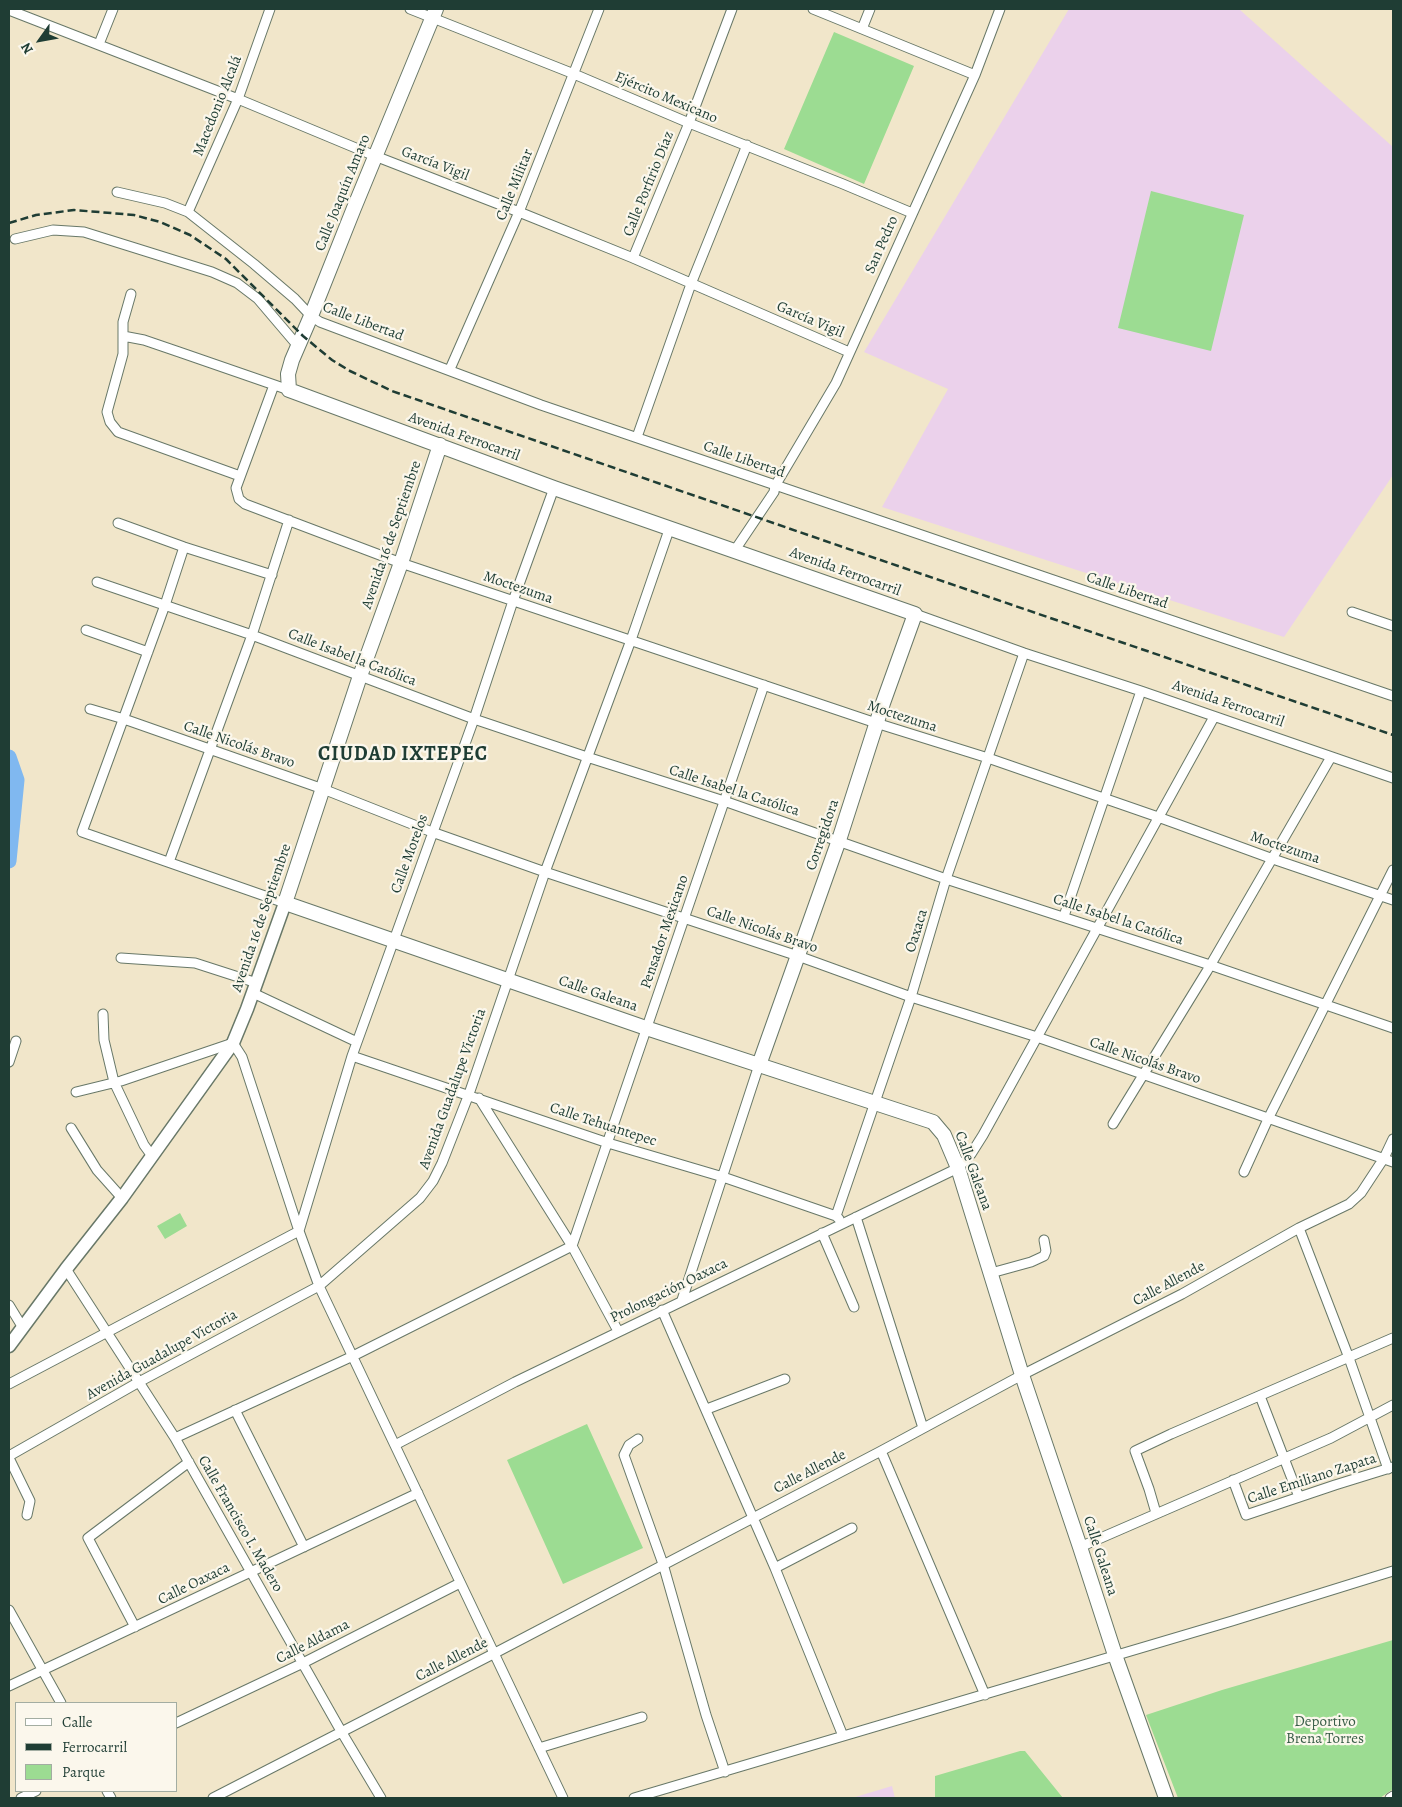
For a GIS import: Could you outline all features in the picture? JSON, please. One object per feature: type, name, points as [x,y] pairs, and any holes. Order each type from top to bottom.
[{"type":"main road","name":"Calle Joaquín Amaro","points":[[289,390],[289,368],[434,13]]},
{"type":"main road","name":"Avenida Ferrocarril","points":[[289,390],[554,488],[915,614]]},
{"type":"main road","name":"Avenida 16 de Septiembre","points":[[285,903],[360,676],[401,563],[440,445]]},
{"type":"main road","name":"Corregidora","points":[[759,1065],[840,840],[876,723],[915,614]]},
{"type":"main road","name":"Calle Galeana","points":[[285,903],[646,1028],[933,1122],[944,1135],[958,1168],[1022,1375],[1115,1656],[1166,1798]]},
{"type":"street","points":[[99,44],[113,9]]},
{"type":"street","name":"Macedonio Alcalá","points":[[188,212],[238,99],[270,9]]},
{"type":"street","name":"Ejército Mexicano","points":[[410,9],[434,13],[689,123],[912,213]]},
{"type":"street","name":"Calle Militar","points":[[450,369],[519,212],[599,9]]},
{"type":"street","name":"Calle Porfirio Díaz","points":[[633,258],[689,123],[732,9]]},
{"type":"street","points":[[813,9],[975,75]]},
{"type":"street","points":[[862,29],[870,9]]},
{"type":"street","name":"San Pedro","points":[[735,550],[774,492],[775,486],[836,383],[975,75],[1000,9]]},
{"type":"street","name":"García Vigil","points":[[9,10],[238,99],[375,156],[633,258],[849,352]]},
{"type":"street","points":[[637,437],[691,284],[746,145]]},
{"type":"street","name":"Calle Libertad","points":[[117,192],[165,203],[188,212],[254,264],[320,322],[450,369],[542,405],[1393,696]]},
{"type":"street","points":[[15,238],[52,230],[84,232],[212,272],[237,283],[258,299],[298,346]]},
{"type":"street","points":[[131,294],[123,322],[122,354],[107,412],[110,422],[118,432],[240,476],[274,385]]},
{"type":"street","points":[[123,336],[154,344],[289,390]]},
{"type":"street","name":"Moctezuma","points":[[240,476],[236,494],[245,504],[401,563],[876,723],[988,758],[1393,900]]},
{"type":"street","name":"Calle Morelos","points":[[299,1231],[352,1056],[474,719],[513,601],[554,488]]},
{"type":"street","points":[[169,862],[252,635],[289,520]]},
{"type":"street","points":[[118,523],[184,547],[272,575]]},
{"type":"street","name":"Avenida Guadalupe Victoria","points":[[9,1457],[139,1382],[320,1286],[420,1198],[433,1181],[469,1094],[507,979],[631,640],[670,527]]},
{"type":"street","points":[[184,547],[82,832],[285,903]]},
{"type":"street","name":"Calle Isabel la Católica","points":[[98,582],[252,635],[474,719],[587,758],[724,801],[840,840],[946,879],[1064,916],[1393,1028]]},
{"type":"street","points":[[1352,612],[1393,626]]},
{"type":"street","name":"Avenida Ferrocarril","points":[[915,614],[1024,653],[1141,691],[1393,778]]},
{"type":"street","points":[[86,630],[148,652]]},
{"type":"street","name":"Oaxaca","points":[[836,1216],[911,997],[946,879],[1024,653]]},
{"type":"street","name":"Pensador Mexicano","points":[[572,1246],[764,685]]},
{"type":"street","points":[[1064,916],[1141,691]]},
{"type":"street","name":"Calle Nicolás Bravo","points":[[90,709],[124,718],[323,789],[432,832],[545,872],[798,956],[911,997],[1037,1037],[1389,1160]]},
{"type":"street","points":[[958,1168],[971,1154],[983,1135],[1214,717]]},
{"type":"street","points":[[1113,1124],[1273,859],[1331,757]]},
{"type":"street","points":[[1244,1172],[1269,1117],[1393,870]]},
{"type":"street","name":"Avenida 16 de Septiembre","points":[[9,1346],[122,1198],[233,1043],[285,903]]},
{"type":"street","points":[[121,958],[195,963],[255,988],[357,1042]]},
{"type":"street","points":[[103,1014],[104,1040],[114,1082],[144,1145],[152,1156]]},
{"type":"street","points":[[9,1062],[16,1041]]},
{"type":"street","points":[[76,1092],[114,1082],[233,1043],[242,1057],[299,1231],[320,1286],[563,1798]]},
{"type":"street","name":"Calle Tehuantepec","points":[[352,1056],[469,1094],[608,1143],[723,1178],[836,1216],[843,1223]]},
{"type":"street","points":[[682,1300],[759,1065]]},
{"type":"street","points":[[479,1098],[572,1246],[618,1331]]},
{"type":"street","points":[[71,1128],[97,1170],[122,1198]]},
{"type":"street","name":"Calle Allende","points":[[213,1798],[495,1653],[1022,1375],[1182,1294],[1299,1228],[1349,1204],[1389,1160],[1393,1139]]},
{"type":"street","name":"Prolongación Oaxaca","points":[[396,1445],[515,1382],[618,1331],[958,1168]]},
{"type":"street","points":[[856,1217],[923,1428]]},
{"type":"street","points":[[1299,1228],[1349,1358],[1369,1417],[1390,1468]]},
{"type":"street","points":[[9,1384],[299,1231]]},
{"type":"street","points":[[822,1233],[854,1307]]},
{"type":"street","points":[[990,1273],[1031,1262],[1044,1256],[1046,1251],[1044,1240]]},
{"type":"street","points":[[175,1438],[353,1356],[572,1246]]},
{"type":"street","name":"Calle Francisco I. Madero","points":[[66,1269],[175,1438],[252,1571],[302,1663],[381,1798]]},
{"type":"street","points":[[9,1305],[23,1328]]},
{"type":"street","points":[[662,1310],[707,1409],[775,1568],[843,1736]]},
{"type":"street","points":[[1156,1513],[1136,1452],[1393,1338]]},
{"type":"street","points":[[707,1409],[785,1379]]},
{"type":"street","points":[[1260,1396],[1299,1497]]},
{"type":"street","points":[[1080,1546],[1331,1438],[1393,1405]]},
{"type":"street","points":[[235,1410],[304,1547]]},
{"type":"street","points":[[638,1440],[629,1445],[624,1455],[663,1564],[706,1715],[725,1772]]},
{"type":"street","points":[[881,1451],[985,1694]]},
{"type":"street","points":[[9,1457],[30,1501],[27,1515]]},
{"type":"street","points":[[135,1627],[88,1538],[189,1462]]},
{"type":"street","name":"Calle Emiliano Zapata","points":[[1234,1480],[1246,1515],[1390,1468]]},
{"type":"street","name":"Calle Oaxaca","points":[[9,1686],[418,1493]]},
{"type":"street","points":[[775,1568],[852,1528]]},
{"type":"street","points":[[634,1798],[1115,1656],[1393,1571]]},
{"type":"street","name":"Calle Aldama","points":[[178,1722],[302,1663],[460,1582]]},
{"type":"street","points":[[9,1610],[60,1702]]},
{"type":"street","points":[[539,1748],[642,1717]]},
{"type":"street","points":[[21,1798],[34,1792]]},
{"type":"shaded area","points":[[1069,9],[1239,9],[1393,147],[1393,475],[1284,637],[882,507],[948,389],[864,352]]},
{"type":"shaded area","points":[[892,1786],[895,1798],[852,1798]]},
{"type":"green space","points":[[834,32],[914,66],[864,184],[784,149]]},
{"type":"green space","points":[[1151,191],[1244,215],[1211,351],[1118,328]]},
{"type":"green space","points":[[180,1213],[187,1226],[165,1239],[157,1226]]},
{"type":"green space","points":[[587,1424],[643,1548],[563,1584],[507,1460]]},
{"type":"green space","name":"Deportivo Brena Torres","points":[[1393,1640],[1393,1789],[1380,1798],[1178,1798],[1146,1715],[1222,1690]]},
{"type":"green space","points":[[1025,1751],[1063,1798],[935,1798],[935,1776]]},
{"type":"waterway","points":[[9,757],[17,780],[9,861]]},
{"type":"railway","points":[[9,223],[36,215],[74,210],[134,215],[160,222],[190,235],[226,259],[303,336],[332,360],[350,371],[392,391],[1393,735]]},
{"type":"district","name":"CIUDAD IXTEPEC","points":[[403,755]]}]
